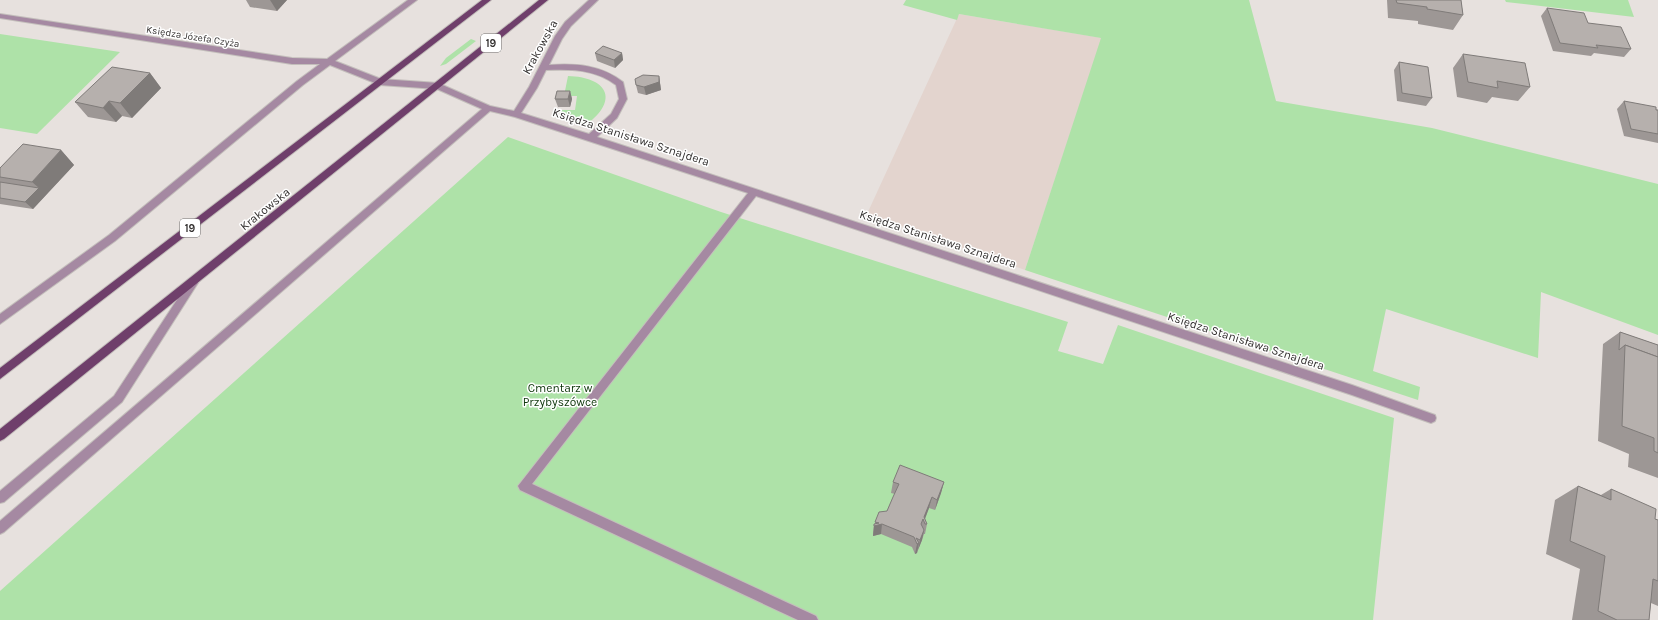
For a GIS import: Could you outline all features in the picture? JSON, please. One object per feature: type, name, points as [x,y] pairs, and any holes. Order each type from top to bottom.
[{"type":"main road","name":"19","points":[[0,374],[487,0]]},
{"type":"main road","name":"Krakowska","points":[[0,436],[193,283],[544,0]]},
{"type":"street","points":[[0,320],[112,238],[327,62],[413,0]]},
{"type":"street","name":"Krakowska","points":[[516,114],[533,88],[558,38],[568,24],[594,0]]},
{"type":"street","name":"Księdza Józefa Czyża","points":[[0,16],[292,61],[327,62],[340,65],[380,82],[438,86]]},
{"type":"street","points":[[542,68],[584,67],[608,75],[620,84],[623,99],[614,116],[591,138]]},
{"type":"street","name":"Księdza Stanisława Sznajdera","points":[[438,86],[488,108],[516,114],[591,138],[1352,390],[1430,418]]},
{"type":"street","points":[[0,528],[488,108]]},
{"type":"street","points":[[754,192],[524,486],[812,620]]},
{"type":"street","points":[[0,498],[118,399],[193,283]]},
{"type":"shaded area","points":[[959,14],[1102,38],[1025,270],[867,214]]},
{"type":"green space","points":[[906,0],[1249,0],[1276,101],[1432,128],[1658,184],[1658,335],[1541,292],[1538,358],[1386,309],[1373,371],[1420,387],[1418,400],[1025,270],[1101,38],[959,14],[957,20],[903,5]]},
{"type":"green space","points":[[1505,0],[1628,0],[1634,17],[1506,2]]},
{"type":"green space","points":[[0,34],[120,52],[37,134],[0,128]]},
{"type":"green space","points":[[471,39],[476,41],[446,64],[440,66],[446,58]]},
{"type":"green space","points":[[568,76],[592,80],[600,85],[604,91],[606,98],[603,107],[586,125],[565,118],[559,112],[560,110],[575,110],[577,96],[564,96]]},
{"type":"green space","name":"Cmentarz w Przybyszówce","points":[[508,137],[721,212],[1068,322],[1058,351],[1103,364],[1118,325],[1394,418],[1373,620],[0,620],[0,591]]},
{"type":"building","points":[[1396,0],[1461,0],[1463,15],[1427,9],[1427,7],[1397,3]]},
{"type":"building","points":[[1547,8],[1584,13],[1588,23],[1621,27],[1631,49],[1596,45],[1598,48],[1560,43]]},
{"type":"building","points":[[603,46],[622,53],[614,60],[595,53]]},
{"type":"building","points":[[1463,54],[1525,63],[1530,87],[1497,81],[1498,88],[1468,82]]},
{"type":"building","points":[[1399,62],[1428,67],[1432,98],[1402,93]]},
{"type":"building","points":[[112,67],[150,73],[120,103],[109,101],[103,108],[75,102]]},
{"type":"building","points":[[643,75],[659,76],[659,82],[644,87],[636,85],[635,79]]},
{"type":"building","points":[[557,91],[570,91],[568,99],[555,99]]},
{"type":"building","points":[[1624,101],[1656,107],[1656,110],[1658,110],[1658,134],[1631,129]]},
{"type":"building","points":[[23,144],[61,150],[32,182],[0,177],[0,168]]},
{"type":"building","points":[[0,182],[39,188],[25,202],[0,198]]},
{"type":"building","points":[[1620,332],[1658,345],[1658,357],[1625,345],[1619,350]]},
{"type":"building","points":[[1625,345],[1658,357],[1658,453],[1654,451],[1654,438],[1622,426]]},
{"type":"building","points":[[900,465],[944,482],[937,500],[932,497],[924,517],[927,524],[925,524],[923,519],[921,524],[924,530],[920,540],[916,538],[919,543],[917,544],[914,537],[882,524],[874,526],[874,524],[879,523],[875,522],[879,512],[887,511],[899,484],[893,482]]},
{"type":"building","points":[[1578,486],[1611,500],[1611,489],[1656,509],[1655,519],[1658,520],[1658,581],[1653,579],[1649,620],[1617,620],[1598,611],[1605,556],[1570,541]]}]
